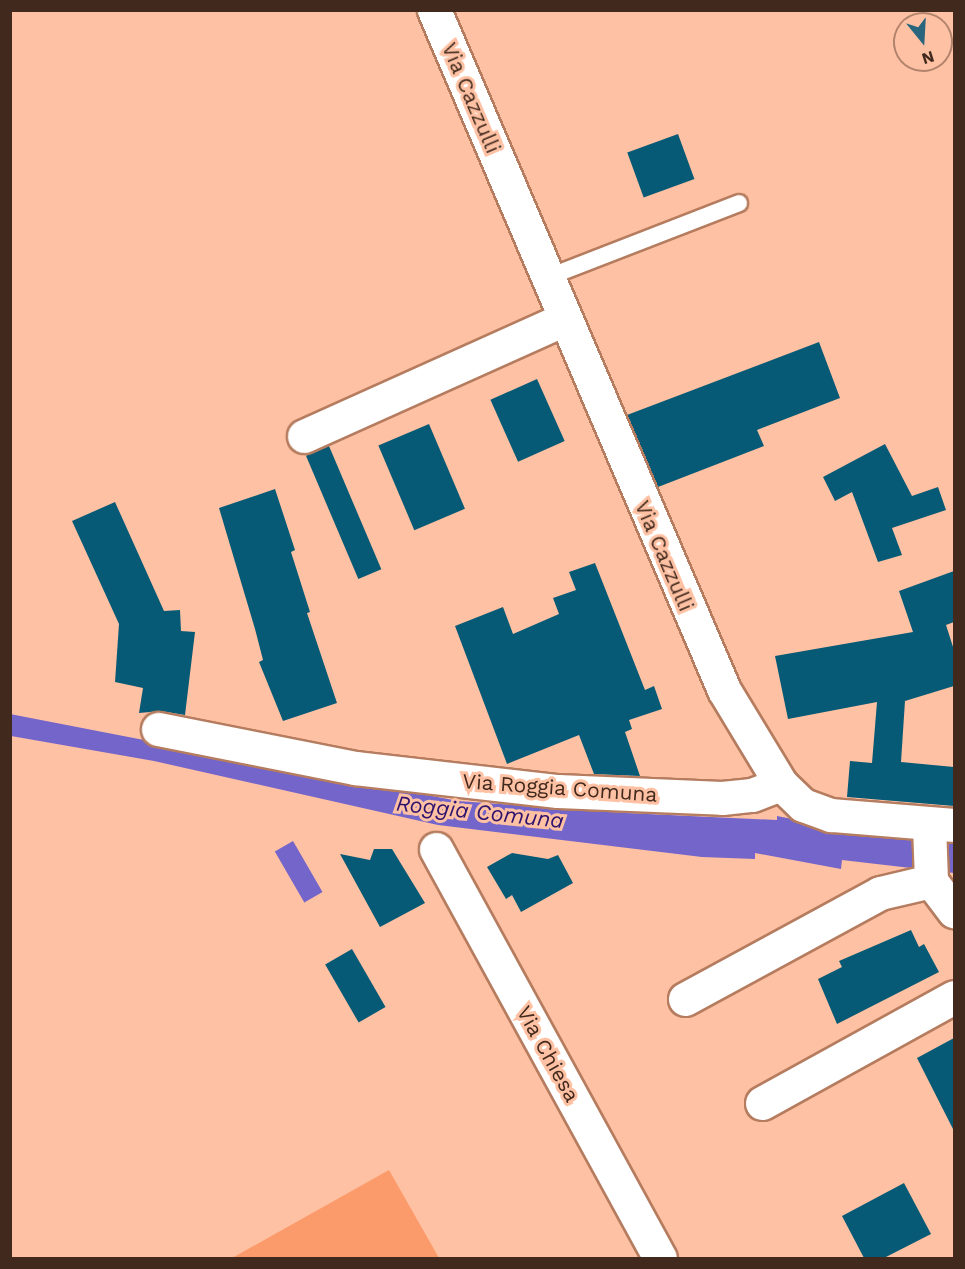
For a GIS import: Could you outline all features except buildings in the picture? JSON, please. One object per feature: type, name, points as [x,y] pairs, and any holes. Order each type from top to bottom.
[{"type":"street","name":"Via Cazzulli","points":[[434,10],[546,278],[724,690],[781,784]]},
{"type":"street","points":[[304,436],[564,319]]},
{"type":"street","name":"Via Roggia Comuna","points":[[158,729],[355,768],[558,791],[722,798],[752,795],[781,784]]},
{"type":"street","points":[[781,784],[803,805],[831,815],[942,824],[931,880],[954,911]]},
{"type":"street","name":"Via Chiesa","points":[[436,849],[660,1258]]},
{"type":"street","points":[[685,999],[880,893],[931,880]]},
{"type":"street","points":[[762,1103],[954,997]]},
{"type":"lane","points":[[546,278],[739,203]]},
{"type":"shaded area","points":[[389,1170],[439,1258],[232,1258]]},
{"type":"water","name":"Roggia Comuna","points":[[10,714],[458,801],[626,813],[777,820],[777,816],[833,827],[954,841],[954,873],[842,860],[841,869],[755,853],[755,859],[702,857],[438,825],[154,761],[11,736]]},
{"type":"water","points":[[293,841],[322,892],[304,903],[275,852]]}]
